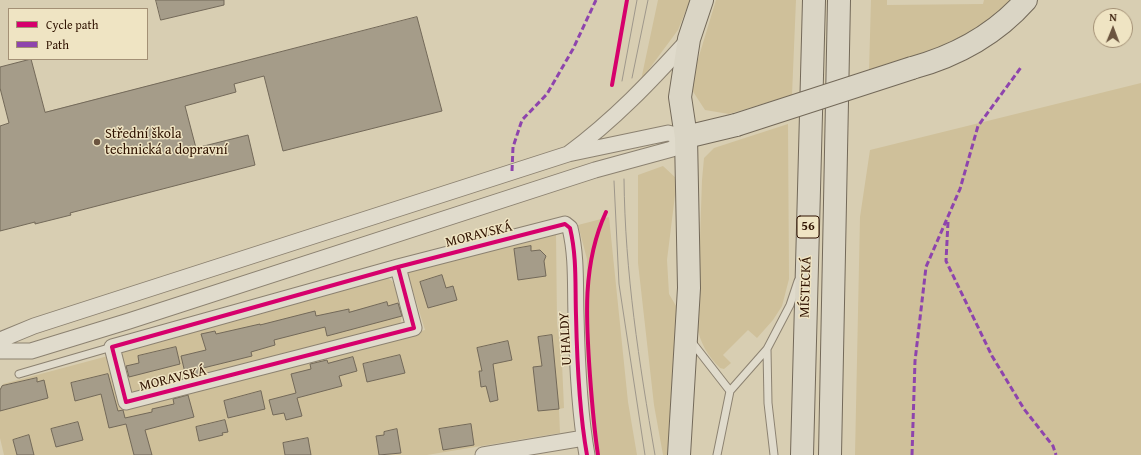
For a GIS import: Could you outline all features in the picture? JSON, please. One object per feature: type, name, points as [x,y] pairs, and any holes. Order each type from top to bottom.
[{"type":"highway","points":[[679,455],[689,288],[686,137],[680,97],[689,39],[702,0]]},
{"type":"highway","name":"MÍSTECKÁ","points":[[802,455],[814,0]]},
{"type":"highway","name":"MÍSTECKÁ","points":[[830,455],[839,0]]},
{"type":"highway","points":[[686,137],[736,125],[950,55],[974,44],[1001,24],[1026,0]]},
{"type":"street","points":[[568,154],[611,120],[658,73],[689,39]]},
{"type":"street","points":[[0,340],[41,323],[568,154],[668,133],[686,137]]},
{"type":"street","points":[[0,351],[31,351],[129,322],[595,170],[672,150],[686,137]]},
{"type":"street","name":"MORAVSKÁ","points":[[398,267],[414,328],[126,402],[112,347],[398,267],[565,224]]},
{"type":"street","name":"U HALDY","points":[[565,224],[570,228],[575,248],[576,330],[584,438],[587,455]]},
{"type":"street","points":[[483,455],[584,438]]},
{"type":"lane","points":[[718,455],[730,391],[767,349],[783,321],[796,288],[808,230]]},
{"type":"lane","points":[[687,336],[730,391]]},
{"type":"lane","name":"MORAVSKÁ","points":[[19,374],[112,347]]},
{"type":"lane","points":[[767,349],[768,403],[774,455]]},
{"type":"shaded area","points":[[658,0],[690,0],[678,30],[641,80]]},
{"type":"shaded area","points":[[716,0],[796,0],[792,95],[729,114],[705,110],[692,90],[696,66]]},
{"type":"shaded area","points":[[871,0],[887,0],[887,5],[983,4],[984,0],[1010,0],[996,14],[963,36],[945,44],[869,71]]},
{"type":"shaded area","points":[[1141,83],[1141,455],[855,455],[860,217],[870,150]]},
{"type":"shaded area","points":[[788,124],[789,279],[782,306],[773,320],[757,338],[748,330],[723,355],[731,363],[724,369],[720,368],[705,349],[697,326],[704,158],[714,148]]},
{"type":"shaded area","points":[[663,166],[677,179],[667,260],[669,294],[679,311],[668,446],[670,455],[663,455],[654,405],[638,263],[638,175]]},
{"type":"shaded area","points":[[609,217],[628,402],[637,455],[598,455],[593,434],[587,259],[578,225]]},
{"type":"shaded area","points":[[556,232],[557,323],[562,363],[564,408],[559,409],[560,433],[427,455],[4,455],[0,438],[0,390],[3,384],[108,356],[121,407],[425,330],[407,272]]},
{"type":"shaded area","points":[[388,278],[393,282],[400,304],[402,316],[399,326],[135,393],[130,390],[120,356],[123,351]]},
{"type":"building","points":[[156,0],[224,0],[224,5],[161,20]]},
{"type":"building","name":"Střední škola technická a dopravní","points":[[417,17],[442,111],[283,151],[264,76],[234,84],[236,92],[185,106],[196,148],[248,135],[255,165],[70,213],[71,215],[0,231],[0,126],[9,123],[0,88],[0,67],[31,60],[45,112]]},
{"type":"building","points":[[531,246],[531,251],[540,250],[546,256],[544,261],[546,276],[518,280],[514,249]]},
{"type":"building","points":[[442,275],[446,288],[453,286],[457,300],[428,308],[420,282]]},
{"type":"building","points":[[387,302],[388,306],[398,303],[402,316],[327,336],[325,327],[274,340],[275,345],[251,352],[252,356],[199,369],[200,374],[186,377],[181,356],[206,350],[201,334],[215,331],[216,334],[315,311],[316,316],[349,309],[349,312]]},
{"type":"building","points":[[552,335],[559,409],[538,411],[533,367],[542,366],[538,337]]},
{"type":"building","points":[[508,341],[512,360],[493,364],[498,400],[490,402],[486,386],[481,387],[479,371],[482,371],[477,348]]},
{"type":"building","points":[[176,347],[180,364],[129,377],[126,366],[139,363],[138,356]]},
{"type":"building","points":[[400,355],[405,373],[367,382],[363,364]]},
{"type":"building","points":[[353,357],[357,371],[339,376],[342,386],[297,398],[302,416],[286,420],[284,413],[273,415],[269,400],[296,393],[291,374],[311,369],[310,364],[327,360],[328,363]]},
{"type":"building","points":[[108,374],[118,411],[123,410],[125,418],[152,412],[152,409],[174,404],[173,399],[188,395],[194,417],[145,430],[152,455],[134,455],[126,424],[109,428],[101,394],[75,401],[71,383]]},
{"type":"building","points":[[37,378],[37,382],[44,380],[48,398],[0,411],[0,390],[2,386]]},
{"type":"building","points":[[261,391],[265,409],[228,418],[224,401]]},
{"type":"building","points":[[225,420],[228,432],[222,433],[223,435],[199,441],[196,427]]},
{"type":"building","points":[[78,422],[83,440],[56,447],[51,429]]},
{"type":"building","points":[[471,424],[474,445],[443,450],[439,429]]},
{"type":"building","points":[[397,429],[401,453],[379,455],[376,436],[384,435],[384,432]]},
{"type":"building","points":[[29,435],[34,455],[17,455],[13,440]]},
{"type":"building","points":[[308,438],[311,455],[285,455],[283,443]]},
{"type":"tram line","points":[[622,81],[637,0]]},
{"type":"tram line","points":[[632,78],[648,0]]},
{"type":"tram line","points":[[624,179],[630,283],[655,455]]},
{"type":"tram line","points":[[614,181],[619,284],[645,455]]},
{"type":"marked path","points":[[512,171],[513,147],[522,120],[547,94],[573,49],[596,0]]},
{"type":"marked path","points":[[912,455],[915,361],[926,267],[960,189],[978,126],[1022,66]]},
{"type":"marked path","points":[[948,222],[946,261],[992,356],[1024,409],[1053,446],[1056,455]]},
{"type":"cycle path","points":[[612,85],[627,0]]},
{"type":"cycle path","points":[[598,455],[593,416],[587,334],[587,313],[589,272],[598,232],[606,212]]},
{"type":"cycle path","points":[[398,267],[414,328],[126,402],[112,347],[398,267],[565,224],[570,228],[574,250],[579,386],[587,455]]},
{"type":"place","name":"Střední škola technická a dopravní","points":[[97,142]]}]
